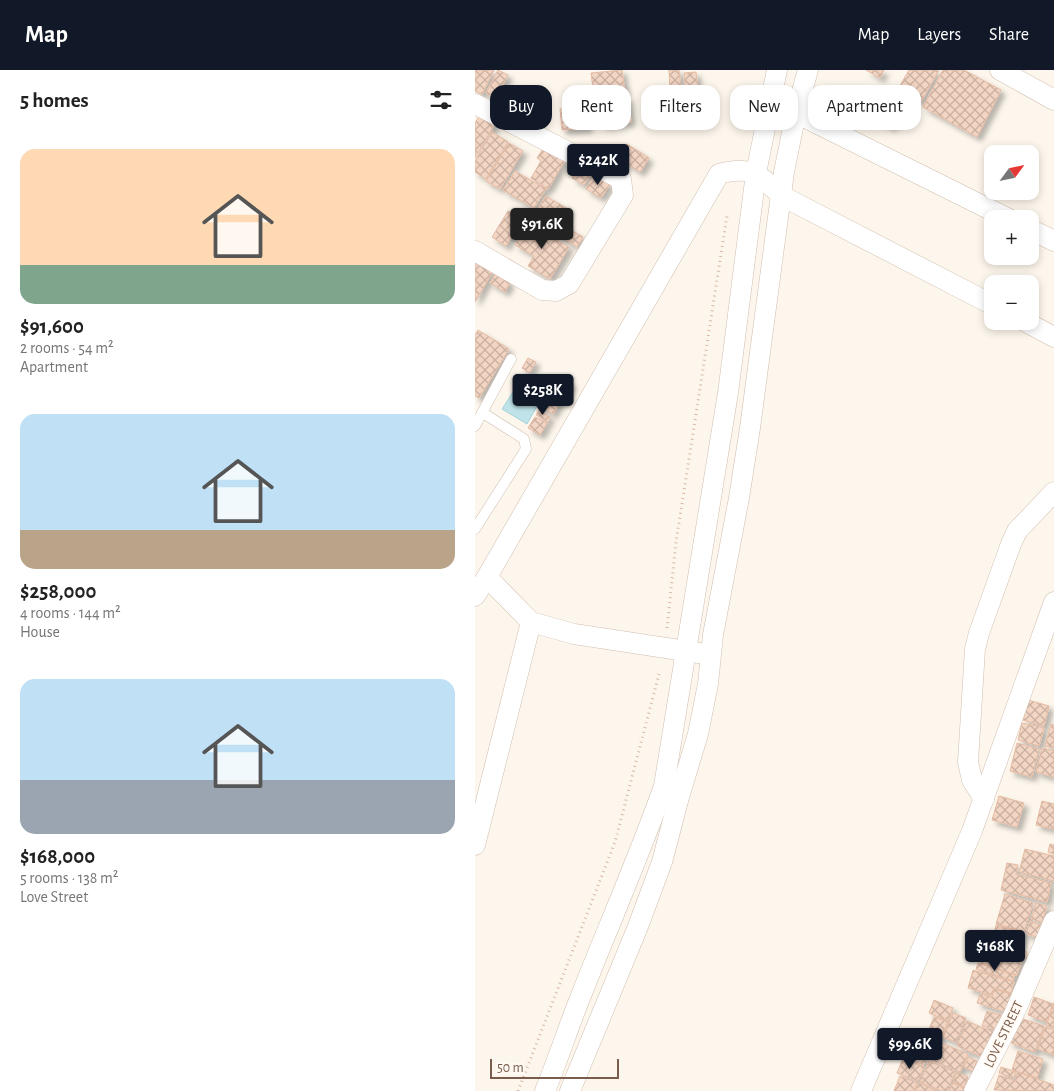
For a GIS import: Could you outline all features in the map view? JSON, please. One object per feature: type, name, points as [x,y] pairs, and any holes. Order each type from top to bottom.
[{"type":"street","points":[[773,85],[777,70]]},
{"type":"street","points":[[798,106],[808,70]]},
{"type":"street","points":[[1001,70],[1054,100]]},
{"type":"street","points":[[475,104],[621,179],[623,195],[569,284],[556,291],[542,290],[475,250]]},
{"type":"street","points":[[798,114],[991,210]]},
{"type":"street","points":[[545,1091],[565,1043],[582,992],[645,839],[664,786],[728,393],[756,173],[764,130]]},
{"type":"street","points":[[570,1091],[637,929],[662,862],[679,797],[699,734],[708,684],[713,635],[750,428],[784,172],[793,130]]},
{"type":"street","points":[[475,596],[719,174],[735,170],[756,173],[782,196],[984,300]]},
{"type":"street","points":[[1039,234],[1054,241]]},
{"type":"street","points":[[1039,329],[1054,337]]},
{"type":"street","points":[[984,799],[972,780],[968,762],[975,649],[979,633],[1017,531],[1054,492]]},
{"type":"street","points":[[487,578],[531,622],[574,634],[711,655]]},
{"type":"street","points":[[861,1091],[972,831],[1054,602]]},
{"type":"street","points":[[475,845],[531,622]]},
{"type":"street","name":"LOVE STREET","points":[[974,1091],[1014,1014],[1054,921]]},
{"type":"lane","points":[[475,426],[511,359]]},
{"type":"lane","points":[[475,529],[526,448],[524,439],[483,413]]},
{"type":"path","points":[[667,628],[676,542],[727,216]]},
{"type":"path","points":[[517,1091],[615,842],[659,674]]},
{"type":"water","points":[[513,392],[537,406],[527,424],[502,409]]},
{"type":"building","points":[[475,70],[494,70],[482,94],[475,91]]},
{"type":"building","points":[[498,70],[508,75],[503,85],[490,85]]},
{"type":"building","points":[[622,70],[624,85],[593,85],[591,73]]},
{"type":"building","points":[[669,70],[679,70],[681,85],[670,85]]},
{"type":"building","points":[[866,70],[884,70],[880,78]]},
{"type":"building","points":[[909,70],[939,70],[921,102],[921,85],[900,85]]},
{"type":"building","points":[[943,70],[964,70],[1001,90],[977,137],[923,107]]},
{"type":"building","points":[[696,72],[697,85],[685,85],[684,73]]},
{"type":"building","points":[[490,85],[490,95],[486,93]]},
{"type":"building","points":[[560,109],[562,109],[562,130]]},
{"type":"building","points":[[481,113],[490,118],[491,130],[475,158],[475,123]]},
{"type":"building","points":[[492,132],[508,142],[486,179],[475,172],[475,161]]},
{"type":"building","points":[[509,143],[523,151],[500,189],[486,181]]},
{"type":"building","points":[[627,144],[649,158],[640,172],[618,158]]},
{"type":"building","points":[[544,147],[565,160],[548,189],[531,178],[541,161],[537,158]]},
{"type":"building","points":[[579,166],[591,173],[584,185],[572,178]]},
{"type":"building","points":[[515,171],[546,189],[534,208],[503,190]]},
{"type":"building","points":[[594,175],[610,184],[601,198],[586,189]]},
{"type":"building","points":[[546,196],[568,209],[554,232],[532,218]]},
{"type":"building","points":[[516,208],[529,215],[515,238],[512,236],[506,246],[492,237],[508,211],[513,214]]},
{"type":"building","points":[[528,223],[569,247],[550,279],[528,266],[534,256],[515,245]]},
{"type":"building","points":[[562,225],[583,237],[577,247],[557,235]]},
{"type":"building","points":[[475,260],[493,271],[475,302]]},
{"type":"building","points":[[496,273],[510,282],[505,292],[490,283]]},
{"type":"building","points":[[478,330],[509,349],[479,398],[475,396],[475,335]]},
{"type":"building","points":[[528,358],[536,362],[529,373],[522,368]]},
{"type":"building","points":[[558,375],[572,384],[562,400],[549,392]]},
{"type":"building","points":[[547,394],[560,402],[553,414],[540,406]]},
{"type":"building","points":[[539,410],[550,417],[548,422],[536,415]]},
{"type":"building","points":[[535,417],[547,423],[540,435],[528,428]]},
{"type":"building","points":[[1028,700],[1049,706],[1044,726],[1023,720]]},
{"type":"building","points":[[1022,723],[1044,728],[1039,746],[1018,740]]},
{"type":"building","points":[[1051,724],[1054,725],[1054,748],[1045,746]]},
{"type":"building","points":[[1017,743],[1039,749],[1032,777],[1010,771]]},
{"type":"building","points":[[1042,748],[1054,751],[1054,777],[1036,772]]},
{"type":"building","points":[[999,796],[1024,803],[1017,827],[992,820]]},
{"type":"building","points":[[1042,801],[1054,804],[1054,829],[1036,825]]},
{"type":"building","points":[[1050,844],[1054,845],[1054,854],[1048,852]]},
{"type":"building","points":[[1025,849],[1054,856],[1054,881],[1019,872]]},
{"type":"building","points":[[1007,863],[1018,865],[1016,874],[1051,883],[1047,902],[1001,890]]},
{"type":"building","points":[[1005,894],[1033,903],[1024,932],[996,924]]},
{"type":"building","points":[[1036,903],[1047,906],[1042,922],[1031,919]]},
{"type":"building","points":[[1030,921],[1041,925],[1037,937],[1026,934]]},
{"type":"building","points":[[996,925],[1024,933],[1017,956],[1005,952],[1008,939],[994,934]]},
{"type":"building","points":[[989,934],[1007,940],[1004,951],[986,946]]},
{"type":"building","points":[[984,947],[1022,959],[1017,975],[980,963]]},
{"type":"building","points":[[1021,950],[1027,952],[1025,959],[1019,957]]},
{"type":"building","points":[[978,963],[1015,975],[1013,981],[976,969]]},
{"type":"building","points":[[973,970],[1014,982],[1011,993],[994,988],[991,995],[968,988]]},
{"type":"building","points":[[994,989],[1011,994],[1006,1012],[977,1003],[980,994],[992,997]]},
{"type":"building","points":[[1034,997],[1053,1004],[1047,1022],[1028,1015]]},
{"type":"building","points":[[934,1000],[953,1008],[948,1021],[929,1013]]},
{"type":"building","points":[[1054,1003],[1054,1028],[1046,1026]]},
{"type":"building","points":[[987,1011],[1001,1015],[997,1030],[982,1026]]},
{"type":"building","points":[[953,1013],[966,1018],[956,1042],[943,1037]]},
{"type":"building","points":[[934,1017],[948,1022],[940,1040],[927,1034]]},
{"type":"building","points":[[1017,1017],[1044,1026],[1035,1052],[1009,1042]]},
{"type":"building","points":[[967,1021],[995,1033],[985,1058],[957,1046]]},
{"type":"building","points":[[1045,1027],[1054,1030],[1054,1055],[1038,1049]]},
{"type":"building","points":[[914,1033],[928,1039],[924,1051],[909,1045]]},
{"type":"building","points":[[937,1041],[968,1054],[960,1072],[929,1059]]},
{"type":"building","points":[[905,1049],[927,1058],[924,1065],[902,1056]]},
{"type":"building","points":[[1018,1051],[1043,1059],[1037,1078],[1012,1070]]},
{"type":"building","points":[[968,1057],[977,1061],[973,1071],[964,1067]]},
{"type":"building","points":[[903,1058],[924,1067],[918,1081],[897,1073]]},
{"type":"building","points":[[929,1061],[955,1072],[947,1091],[942,1091],[920,1082]]},
{"type":"building","points":[[1001,1067],[1016,1072],[1014,1078],[999,1073]]},
{"type":"building","points":[[957,1072],[968,1077],[964,1087],[953,1082]]},
{"type":"building","points":[[1018,1072],[1054,1085],[1054,1091],[994,1090],[999,1075],[1015,1081]]},
{"type":"building","points":[[900,1076],[917,1083],[914,1091],[894,1091]]},
{"type":"building","points":[[919,1083],[937,1091],[915,1091]]},
{"type":"building","points":[[953,1083],[964,1088],[962,1091],[949,1091]]}]
